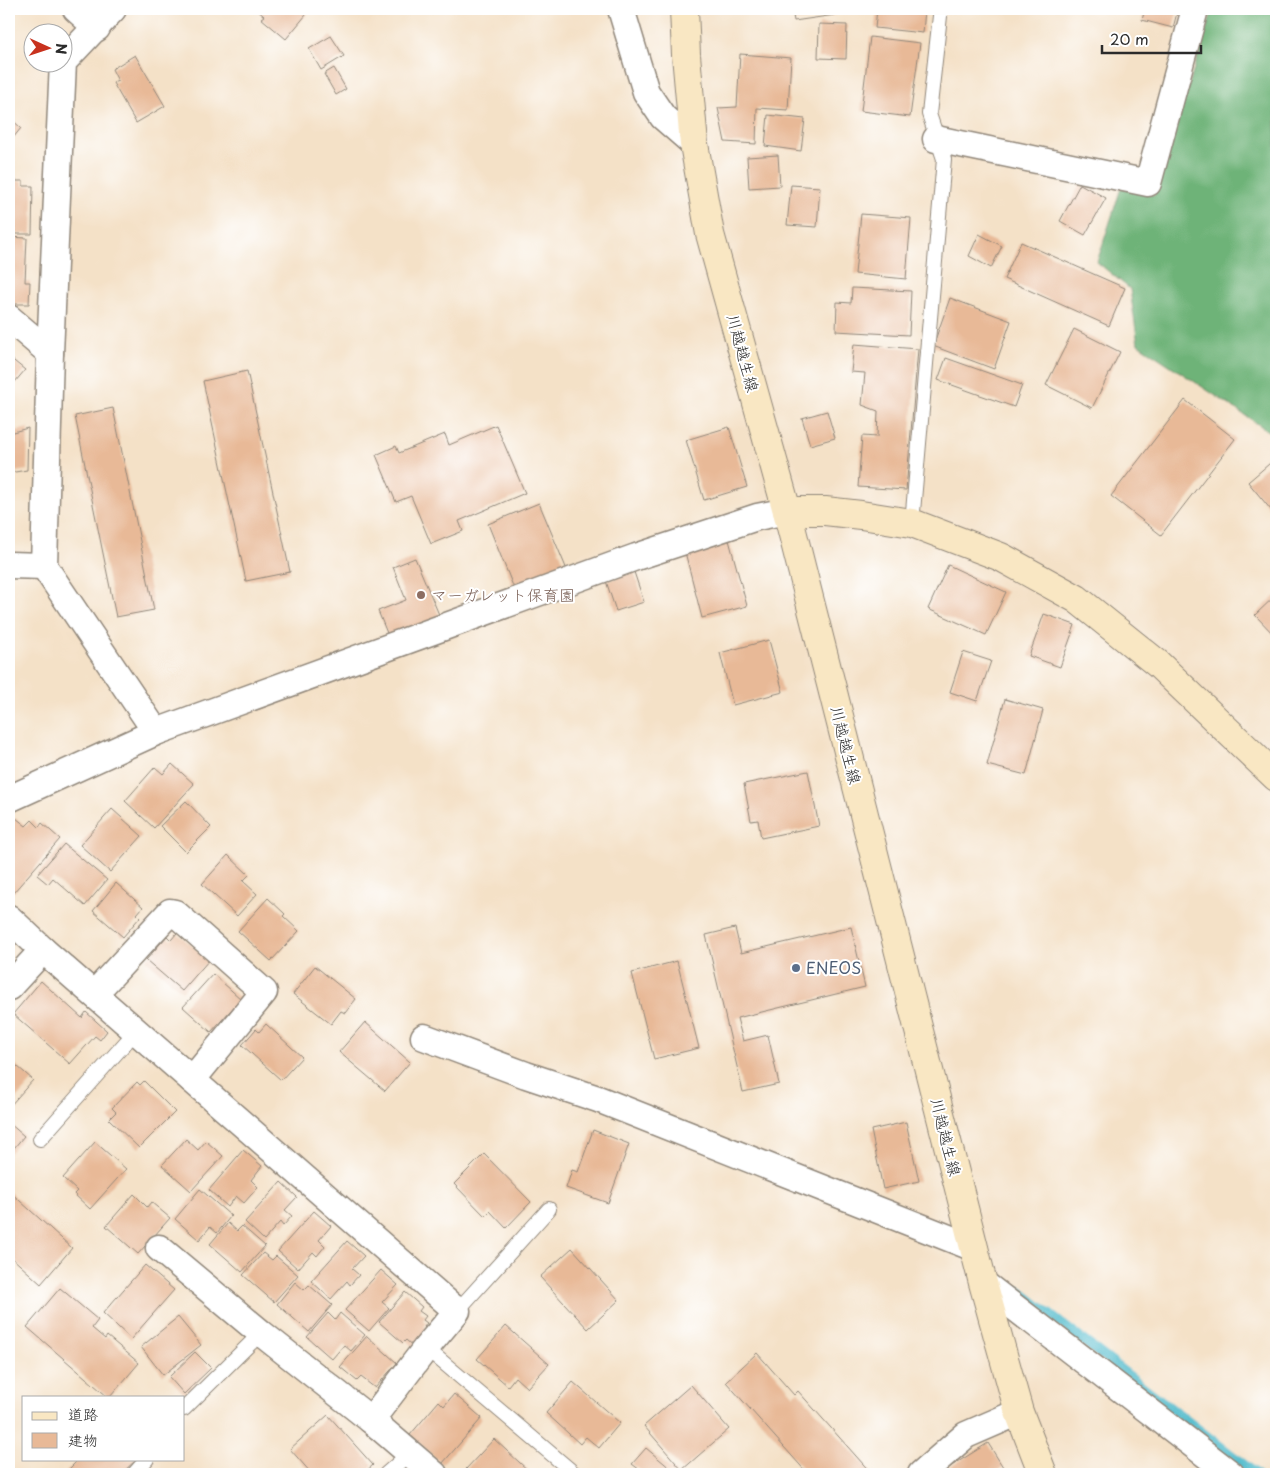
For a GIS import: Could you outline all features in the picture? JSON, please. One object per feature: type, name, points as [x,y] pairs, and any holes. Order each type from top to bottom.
[{"type":"main road","name":"川越越生線","points":[[684,9],[694,144],[710,234],[787,511],[983,1283],[1019,1412],[1043,1474]]},
{"type":"main road","points":[[787,511],[834,512],[912,523],[1001,557],[1077,599],[1158,664],[1276,776]]},
{"type":"street","points":[[76,9],[105,18],[64,62],[50,353],[44,566],[156,732]]},
{"type":"street","points":[[621,9],[646,92],[663,117],[694,144]]},
{"type":"street","points":[[936,139],[1148,183],[1195,9]]},
{"type":"street","points":[[9,318],[50,353]]},
{"type":"street","points":[[9,799],[156,732],[636,557],[757,517],[787,511]]},
{"type":"street","points":[[9,565],[44,566]]},
{"type":"street","points":[[94,994],[170,912],[175,913],[264,992],[192,1080]]},
{"type":"street","points":[[9,918],[43,950],[457,1311],[371,1420]]},
{"type":"street","points":[[9,987],[43,950]]},
{"type":"street","points":[[424,1037],[526,1075],[598,1099],[974,1248]]},
{"type":"street","points":[[159,1248],[261,1333],[371,1420],[434,1474]]},
{"type":"street","points":[[983,1283],[1231,1474]]},
{"type":"street","points":[[921,1474],[966,1435],[1019,1412]]},
{"type":"lane","points":[[912,523],[944,159],[929,114],[940,16]]},
{"type":"lane","points":[[40,1138],[136,1031]]},
{"type":"lane","points":[[457,1311],[549,1209]]},
{"type":"lane","points":[[185,1408],[261,1333]]},
{"type":"lane","points":[[426,1348],[574,1474]]},
{"type":"lane","points":[[386,1474],[410,1453]]},
{"type":"lane","points":[[134,1474],[146,1460]]},
{"type":"green space","points":[[1213,9],[1276,9],[1276,436],[1138,344],[1130,289],[1097,262],[1121,188],[1154,195]]},
{"type":"building","points":[[256,9],[311,9],[286,39],[261,18],[264,16]]},
{"type":"building","points":[[792,9],[835,9],[835,15],[794,21]]},
{"type":"building","points":[[877,9],[925,9],[923,33],[875,28]]},
{"type":"building","points":[[1145,9],[1178,9],[1173,28],[1142,20]]},
{"type":"building","points":[[819,24],[847,25],[846,59],[818,58]]},
{"type":"building","points":[[331,36],[344,56],[321,70],[309,49]]},
{"type":"building","points":[[870,37],[920,43],[910,117],[861,111]]},
{"type":"building","points":[[740,54],[791,58],[788,110],[757,108],[756,144],[725,142],[718,108],[737,107]]},
{"type":"building","points":[[135,55],[165,106],[136,123],[113,83],[118,81],[112,69]]},
{"type":"building","points":[[334,68],[346,89],[336,95],[324,74]]},
{"type":"building","points":[[768,115],[805,119],[801,151],[765,146]]},
{"type":"building","points":[[9,117],[21,128],[9,143]]},
{"type":"building","points":[[778,155],[780,186],[749,188],[747,157]]},
{"type":"building","points":[[9,181],[23,181],[23,186],[33,186],[32,234],[9,234]]},
{"type":"building","points":[[1080,184],[1106,198],[1085,235],[1060,221]]},
{"type":"building","points":[[791,185],[820,187],[817,227],[787,225]]},
{"type":"building","points":[[861,214],[911,218],[906,279],[855,274]]},
{"type":"building","points":[[979,234],[1002,246],[991,268],[969,256]]},
{"type":"building","points":[[9,237],[27,238],[25,282],[30,282],[29,304],[9,304]]},
{"type":"building","points":[[1021,242],[1125,288],[1109,326],[1004,279]]},
{"type":"building","points":[[852,288],[911,291],[909,335],[836,331],[837,302],[851,303]]},
{"type":"building","points":[[950,298],[1011,321],[994,369],[933,346]]},
{"type":"building","points":[[1074,329],[1120,352],[1092,408],[1046,385]]},
{"type":"building","points":[[854,344],[918,349],[906,490],[858,487],[862,436],[877,437],[878,411],[862,405],[865,373],[851,372]]},
{"type":"building","points":[[9,357],[25,370],[9,389]]},
{"type":"building","points":[[946,358],[1022,385],[1014,407],[938,380]]},
{"type":"building","points":[[247,371],[290,572],[246,581],[203,381]]},
{"type":"building","points":[[1185,400],[1235,439],[1161,535],[1111,496]]},
{"type":"building","points":[[113,408],[154,610],[116,617],[75,416]]},
{"type":"building","points":[[827,411],[835,438],[810,445],[802,418]]},
{"type":"building","points":[[496,425],[525,493],[459,521],[463,531],[431,544],[411,496],[396,502],[376,455],[396,446],[399,453],[445,434],[449,445]]},
{"type":"building","points":[[729,427],[747,487],[704,500],[686,440]]},
{"type":"building","points":[[28,428],[27,470],[9,473],[9,433]]},
{"type":"building","points":[[1276,458],[1276,516],[1248,482]]},
{"type":"building","points":[[539,503],[567,570],[515,591],[488,524]]},
{"type":"building","points":[[729,540],[747,606],[702,618],[685,552]]},
{"type":"building","points":[[415,558],[440,617],[389,638],[378,611],[406,600],[393,567]]},
{"type":"building","points":[[948,565],[1006,592],[986,635],[928,609]]},
{"type":"building","points":[[634,572],[644,602],[616,611],[606,581]]},
{"type":"building","points":[[1276,595],[1276,637],[1255,615]]},
{"type":"building","points":[[1044,614],[1075,625],[1060,667],[1029,656]]},
{"type":"building","points":[[769,640],[783,692],[733,705],[720,653]]},
{"type":"building","points":[[963,652],[991,661],[977,701],[950,692]]},
{"type":"building","points":[[1005,699],[1043,710],[1026,775],[987,765]]},
{"type":"building","points":[[172,764],[194,784],[154,828],[125,801],[155,767],[163,774]]},
{"type":"building","points":[[808,771],[819,826],[761,838],[758,820],[751,821],[744,784]]},
{"type":"building","points":[[186,801],[211,827],[186,852],[160,826]]},
{"type":"building","points":[[112,809],[142,836],[110,872],[80,845]]},
{"type":"building","points":[[16,818],[26,826],[32,820],[39,827],[42,823],[60,839],[13,893],[9,889],[9,827]]},
{"type":"building","points":[[64,844],[107,880],[85,906],[53,878],[48,884],[37,875]]},
{"type":"building","points":[[228,855],[249,875],[243,881],[257,894],[237,916],[202,884]]},
{"type":"building","points":[[116,883],[143,907],[137,914],[140,917],[123,937],[93,911]]},
{"type":"building","points":[[268,898],[299,931],[271,961],[238,931]]},
{"type":"building","points":[[851,927],[865,987],[737,1018],[743,1041],[768,1035],[779,1084],[743,1092],[706,935],[735,928],[741,953]]},
{"type":"building","points":[[177,933],[209,960],[182,991],[146,960],[167,936],[171,940]]},
{"type":"building","points":[[677,961],[699,1048],[654,1059],[632,973]]},
{"type":"building","points":[[315,966],[356,999],[345,1013],[341,1011],[331,1024],[293,994]]},
{"type":"building","points":[[213,974],[241,999],[211,1032],[183,1007]]},
{"type":"building","points":[[41,981],[82,1018],[86,1012],[107,1031],[100,1040],[95,1036],[70,1064],[13,1014]]},
{"type":"building","points":[[365,1022],[410,1062],[385,1091],[339,1052]]},
{"type":"building","points":[[266,1024],[302,1057],[281,1080],[242,1045],[256,1029],[259,1032]]},
{"type":"building","points":[[9,1059],[33,1080],[9,1107]]},
{"type":"building","points":[[144,1081],[175,1112],[139,1148],[109,1119],[116,1112],[112,1108],[137,1082],[140,1085]]},
{"type":"building","points":[[906,1122],[919,1181],[883,1189],[871,1130]]},
{"type":"building","points":[[9,1123],[24,1136],[9,1154]]},
{"type":"building","points":[[593,1130],[629,1144],[608,1203],[566,1188],[572,1170],[578,1172]]},
{"type":"building","points":[[186,1139],[198,1150],[206,1141],[223,1156],[191,1191],[162,1165]]},
{"type":"building","points":[[95,1142],[126,1169],[90,1209],[74,1194],[77,1191],[63,1178]]},
{"type":"building","points":[[243,1150],[262,1166],[251,1180],[258,1187],[244,1203],[236,1196],[228,1207],[209,1190]]},
{"type":"building","points":[[484,1154],[531,1202],[506,1228],[490,1211],[485,1216],[454,1184]]},
{"type":"building","points":[[281,1182],[297,1197],[285,1210],[292,1216],[283,1226],[280,1222],[264,1240],[245,1222]]},
{"type":"building","points":[[200,1189],[231,1216],[217,1233],[210,1227],[199,1240],[175,1219]]},
{"type":"building","points":[[9,1191],[72,1248],[41,1284],[9,1255]]},
{"type":"building","points":[[134,1194],[147,1207],[151,1202],[170,1218],[138,1254],[106,1226]]},
{"type":"building","points":[[314,1211],[331,1226],[319,1240],[325,1246],[317,1256],[313,1252],[298,1269],[278,1251]]},
{"type":"building","points":[[228,1223],[237,1231],[242,1226],[265,1246],[242,1272],[210,1244]]},
{"type":"building","points":[[347,1241],[364,1256],[352,1269],[359,1275],[350,1285],[347,1281],[331,1299],[311,1281]]},
{"type":"building","points":[[572,1248],[619,1300],[588,1329],[540,1277]]},
{"type":"building","points":[[263,1253],[272,1260],[276,1256],[298,1275],[274,1302],[243,1275]]},
{"type":"building","points":[[145,1265],[174,1290],[131,1339],[103,1313]]},
{"type":"building","points":[[381,1270],[398,1285],[382,1302],[389,1308],[369,1331],[345,1310]]},
{"type":"building","points":[[295,1282],[304,1290],[309,1285],[332,1305],[309,1332],[277,1304]]},
{"type":"building","points":[[60,1288],[98,1320],[92,1328],[105,1339],[107,1336],[139,1363],[111,1396],[107,1396],[27,1327]]},
{"type":"building","points":[[405,1292],[422,1307],[419,1311],[426,1316],[423,1320],[427,1323],[424,1327],[430,1332],[416,1349],[406,1340],[403,1343],[379,1322]]},
{"type":"building","points":[[328,1313],[335,1320],[340,1313],[365,1335],[351,1351],[344,1345],[332,1359],[307,1337]]},
{"type":"building","points":[[178,1317],[201,1345],[163,1375],[141,1347]]},
{"type":"building","points":[[506,1326],[549,1364],[527,1388],[515,1377],[508,1386],[477,1359]]},
{"type":"building","points":[[367,1336],[397,1363],[375,1388],[361,1377],[357,1381],[340,1367]]},
{"type":"building","points":[[195,1352],[211,1368],[184,1394],[169,1377]]},
{"type":"building","points":[[757,1353],[794,1395],[798,1391],[872,1474],[808,1474],[726,1382]]},
{"type":"building","points":[[573,1382],[620,1423],[599,1448],[586,1437],[580,1444],[546,1413]]},
{"type":"building","points":[[691,1385],[729,1429],[682,1470],[644,1426]]},
{"type":"building","points":[[454,1394],[482,1418],[442,1464],[410,1435],[439,1401],[444,1406]]},
{"type":"building","points":[[328,1415],[373,1465],[363,1474],[312,1474],[290,1449]]},
{"type":"building","points":[[494,1439],[532,1474],[472,1474],[466,1469]]},
{"type":"building","points":[[988,1443],[1003,1467],[992,1474],[944,1474],[942,1472]]},
{"type":"building","points":[[646,1448],[677,1474],[636,1474],[640,1470],[632,1464]]},
{"type":"building","points":[[78,1460],[136,1460],[121,1474],[68,1474],[66,1472]]},
{"type":"waterway","points":[[1019,1291],[1256,1474]]},
{"type":"place","name":"マーガレット保育園","points":[[421,595]]},
{"type":"place","name":"ENEOS","points":[[796,968]]}]
